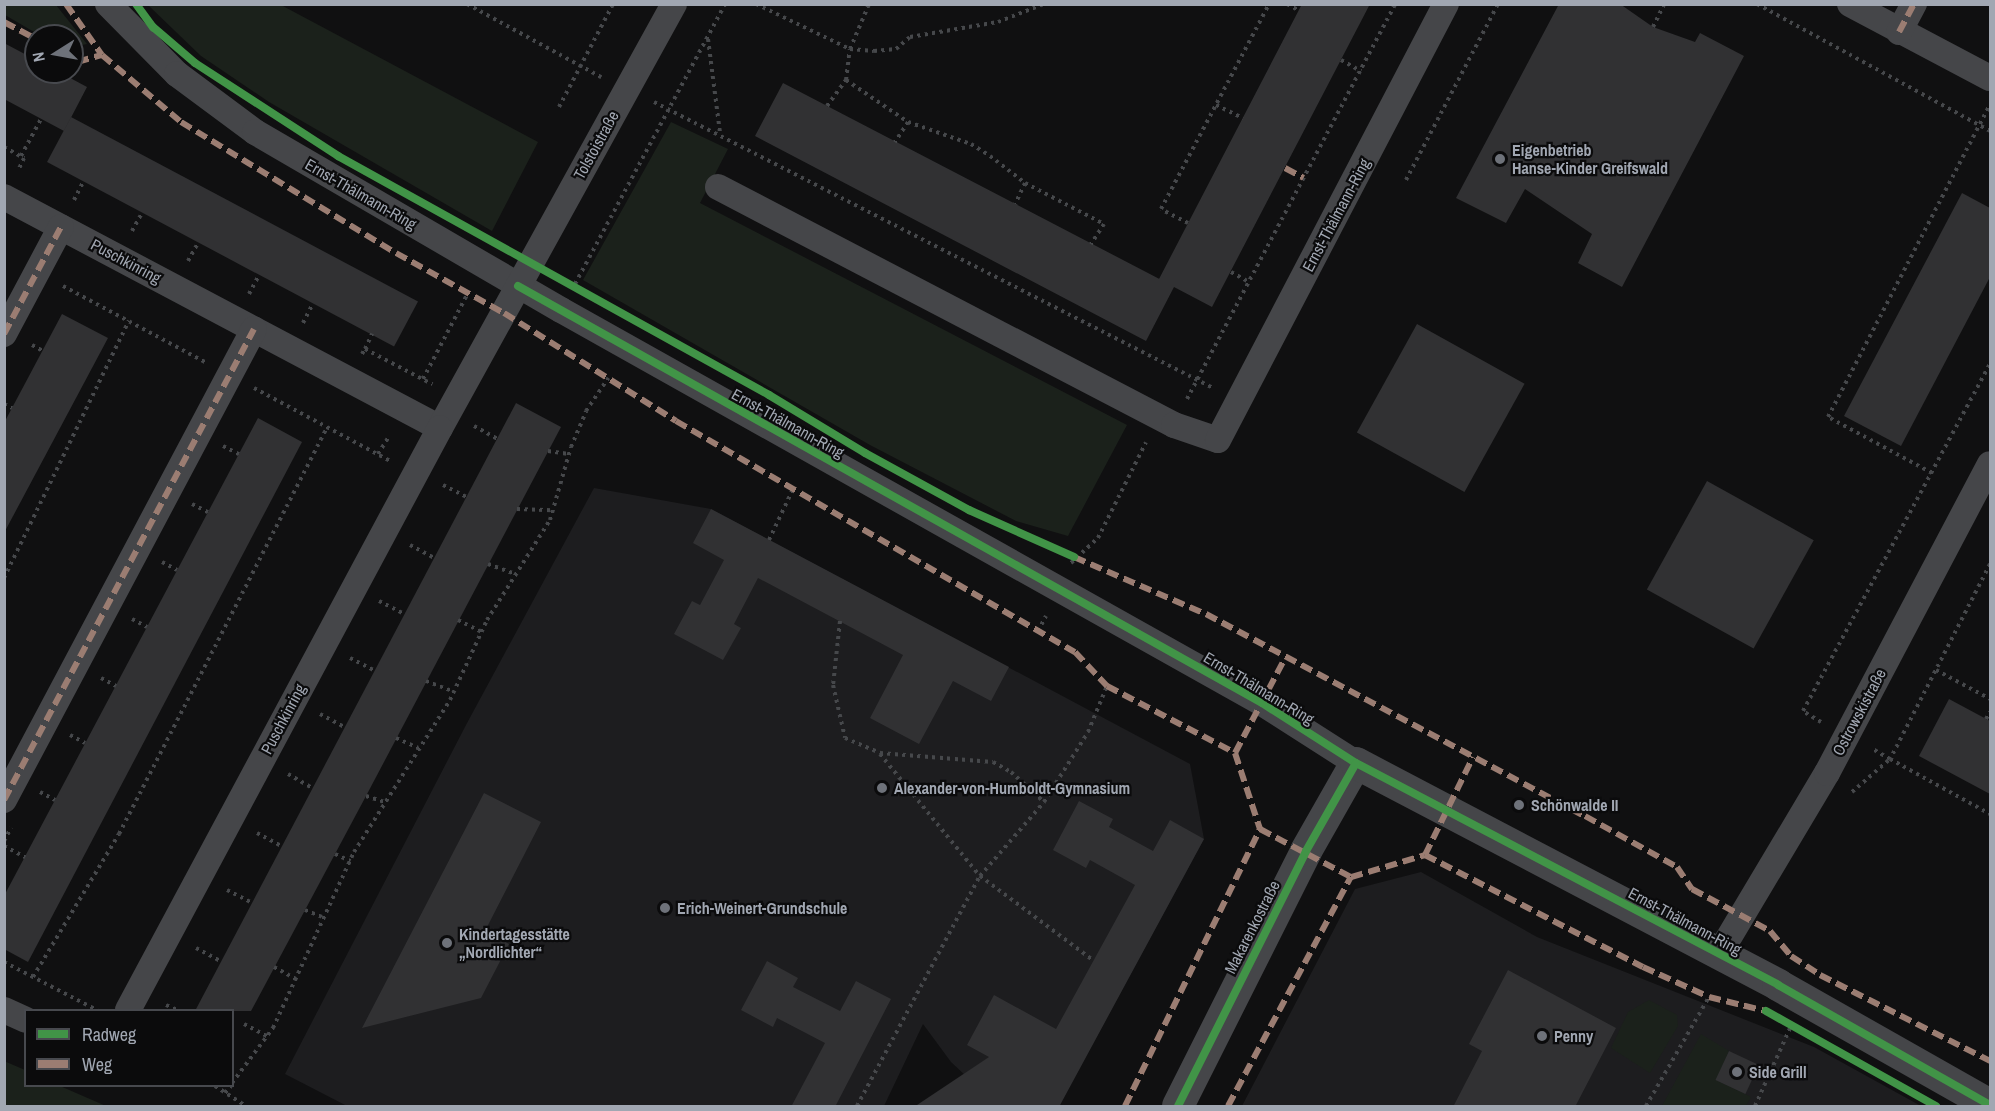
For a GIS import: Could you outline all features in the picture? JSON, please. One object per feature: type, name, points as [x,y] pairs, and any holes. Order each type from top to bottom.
[{"type":"street","name":"Ernst-Thälmann-Ring","points":[[108,4],[177,75],[255,132],[518,286],[1262,703],[1356,763],[1719,954],[1990,1105]]},
{"type":"street","name":"Tolstoistraße","points":[[518,286],[674,4]]},
{"type":"street","name":"Ernst-Thälmann-Ring","points":[[718,187],[1174,425],[1218,440],[1446,4]]},
{"type":"street","points":[[1850,4],[1899,32],[1990,78]]},
{"type":"street","points":[[1899,32],[1914,4]]},
{"type":"street","name":"Puschkinring","points":[[4,197],[65,218],[254,329],[440,428]]},
{"type":"street","points":[[4,334],[65,218]]},
{"type":"street","name":"Puschkinring","points":[[129,1009],[518,286]]},
{"type":"street","points":[[4,800],[254,329]]},
{"type":"street","name":"Ostrowskistraße","points":[[1719,954],[1827,773],[1990,464]]},
{"type":"street","name":"Makarenkostraße","points":[[1178,1107],[1306,850],[1356,763]]},
{"type":"street","points":[[4,1010],[24,1019]]},
{"type":"path","points":[[467,4],[627,91],[670,108],[1198,379],[1238,402]]},
{"type":"path","points":[[559,107],[613,4]]},
{"type":"path","points":[[561,310],[725,4]]},
{"type":"path","points":[[756,4],[850,49],[896,49],[909,37],[998,21],[1044,4]]},
{"type":"path","points":[[827,106],[846,80],[850,49],[869,4]]},
{"type":"path","points":[[1188,223],[1161,209],[1269,4]]},
{"type":"path","points":[[1287,4],[1298,10]]},
{"type":"path","points":[[1064,553],[1074,557],[1098,538],[1144,442],[1174,425],[1395,4]]},
{"type":"path","points":[[1406,180],[1498,4]]},
{"type":"path","points":[[1653,27],[1665,4]]},
{"type":"path","points":[[1757,4],[1990,131]]},
{"type":"path","points":[[707,38],[720,134]]},
{"type":"path","points":[[1341,60],[1361,70]]},
{"type":"path","points":[[846,80],[908,122],[971,144],[1025,183],[1104,224],[1091,244]]},
{"type":"path","points":[[1932,473],[1828,417],[1990,103]]},
{"type":"path","points":[[1216,105],[1243,118]]},
{"type":"path","points":[[21,156],[41,119]]},
{"type":"path","points":[[895,142],[908,122]]},
{"type":"path","points":[[65,218],[83,182]]},
{"type":"path","points":[[1015,204],[1025,183]]},
{"type":"path","points":[[128,240],[142,213]]},
{"type":"path","points":[[183,270],[198,243]]},
{"type":"path","points":[[531,262],[584,292]]},
{"type":"path","points":[[1231,272],[1249,282]]},
{"type":"path","points":[[244,303],[259,275]]},
{"type":"path","points":[[378,454],[405,410],[468,293]]},
{"type":"path","points":[[298,332],[313,303]]},
{"type":"path","points":[[4,578],[129,321]]},
{"type":"path","points":[[365,349],[372,334]]},
{"type":"path","points":[[234,1081],[267,1036],[296,980],[351,861],[384,802],[454,692],[482,632],[552,510],[569,454],[586,411],[608,378]]},
{"type":"path","points":[[4,404],[12,408]]},
{"type":"path","points":[[472,425],[497,439]]},
{"type":"path","points":[[33,977],[119,834],[327,427]]},
{"type":"path","points":[[548,451],[569,454]]},
{"type":"path","points":[[442,484],[466,497]]},
{"type":"path","points":[[769,540],[793,489]]},
{"type":"path","points":[[517,509],[552,510]]},
{"type":"path","points":[[410,545],[434,558]]},
{"type":"path","points":[[154,558],[177,570]]},
{"type":"path","points":[[488,564],[515,574]]},
{"type":"path","points":[[1990,564],[1890,759],[1990,814]]},
{"type":"path","points":[[380,601],[405,614]]},
{"type":"path","points":[[1038,631],[1048,613]]},
{"type":"path","points":[[458,621],[482,632]]},
{"type":"path","points":[[840,621],[833,685],[845,738],[880,753],[993,762],[1011,772],[1044,802]]},
{"type":"path","points":[[350,658],[375,671]]},
{"type":"path","points":[[1936,670],[1990,699]]},
{"type":"path","points":[[93,674],[116,686]]},
{"type":"path","points":[[426,681],[454,692]]},
{"type":"path","points":[[857,1107],[980,876],[1044,802],[1088,732],[1107,686]]},
{"type":"path","points":[[1986,718],[1990,712]]},
{"type":"path","points":[[320,714],[345,727]]},
{"type":"path","points":[[396,738],[418,748]]},
{"type":"path","points":[[880,753],[980,876],[1094,961]]},
{"type":"path","points":[[288,774],[312,788]]},
{"type":"path","points":[[32,788],[55,800]]},
{"type":"path","points":[[366,796],[384,802]]},
{"type":"path","points":[[257,833],[282,846]]},
{"type":"path","points":[[4,846],[25,857]]},
{"type":"path","points":[[335,854],[351,861]]},
{"type":"path","points":[[227,890],[252,903]]},
{"type":"path","points":[[305,910],[325,918]]},
{"type":"path","points":[[196,948],[220,961]]},
{"type":"path","points":[[4,962],[94,1009]]},
{"type":"path","points":[[274,967],[296,980]]},
{"type":"path","points":[[1646,1107],[1709,997]]},
{"type":"path","points":[[166,1005],[173,1009]]},
{"type":"path","points":[[244,1024],[267,1036]]},
{"type":"path","points":[[1755,1107],[1791,1027]]},
{"type":"path","points":[[216,1087],[246,1107]]},
{"type":"path","points":[[225,1093],[230,1087]]},
{"type":"shaded area","points":[[5,4],[56,5],[71,24],[24,24],[24,26],[5,15]]},
{"type":"shaded area","points":[[148,5],[281,5],[538,142],[492,231],[269,102],[201,56]]},
{"type":"shaded area","points":[[671,122],[728,149],[700,203],[1127,425],[1068,536],[1016,521],[870,445],[583,280]]},
{"type":"shaded area","name":"Alexander-von-Humboldt-Gymnasium","points":[[594,488],[711,509],[1190,764],[1204,839],[1059,1106],[998,1106],[951,1062],[923,1024],[884,1106],[347,1106],[285,1074],[466,725]]},
{"type":"shaded area","points":[[1421,872],[1537,937],[1814,1047],[1921,1106],[1242,1106],[1355,889]]},
{"type":"shaded area","points":[[1649,1000],[1677,1015],[1678,1026],[1650,1073],[1611,1048],[1628,1012]]},
{"type":"shaded area","points":[[1701,1034],[1729,1051],[1716,1080],[1751,1097],[1746,1106],[1662,1106]]},
{"type":"shaded area","points":[[4,1061],[24,1070],[24,1087],[62,1087],[106,1106],[5,1106]]},
{"type":"building","points":[[1302,4],[1370,4],[1212,307],[1174,287],[1146,341],[755,136],[783,83],[1159,279]]},
{"type":"building","points":[[1559,4],[1620,4],[1653,27],[1695,42],[1700,33],[1744,56],[1622,287],[1578,263],[1592,234],[1525,189],[1506,223],[1456,198]]},
{"type":"building","points":[[4,43],[24,54],[24,84],[81,84],[87,87],[64,131],[4,99]]},
{"type":"building","points":[[71,117],[418,302],[394,347],[47,162]]},
{"type":"building","points":[[1962,193],[1990,208],[1990,277],[1901,446],[1844,416]]},
{"type":"building","points":[[62,314],[108,338],[4,533],[4,423]]},
{"type":"building","points":[[1417,324],[1525,384],[1464,492],[1357,432]]},
{"type":"building","points":[[516,403],[561,427],[251,1011],[196,1009]]},
{"type":"building","points":[[258,418],[302,442],[28,962],[4,949],[4,896]]},
{"type":"building","points":[[1707,481],[1814,540],[1754,649],[1647,589]]},
{"type":"building","points":[[711,509],[1009,667],[991,701],[953,681],[919,744],[870,718],[903,655],[758,578],[734,624],[741,628],[723,660],[674,634],[692,601],[700,605],[724,560],[693,543]]},
{"type":"building","points":[[1949,699],[1990,721],[1990,794],[1919,756]]},
{"type":"building","points":[[484,793],[541,822],[485,931],[509,944],[481,998],[362,1028]]},
{"type":"building","points":[[1079,801],[1113,819],[1109,827],[1153,851],[1170,820],[1204,839],[1059,1107],[914,1107],[989,1057],[967,1045],[994,995],[1056,1029],[1135,885],[1090,860],[1086,868],[1053,850]]},
{"type":"building","points":[[767,961],[798,978],[793,987],[840,1011],[856,981],[891,999],[835,1107],[791,1107],[825,1043],[777,1018],[773,1027],[741,1010]]},
{"type":"building","name":"Penny","points":[[1508,970],[1616,1028],[1575,1107],[1453,1107],[1482,1051],[1469,1044]]},
{"type":"building","name":"Side Grill","points":[[1729,1051],[1759,1065],[1745,1094],[1715,1080]]},
{"type":"marked path","points":[[66,4],[102,55],[181,122],[396,253],[504,313],[676,421],[1075,652],[1107,686],[1235,753],[1260,829],[1351,877],[1425,855],[1643,967],[1709,997],[1766,1011]]},
{"type":"marked path","points":[[1899,32],[1914,4]]},
{"type":"marked path","points":[[4,22],[24,33]]},
{"type":"marked path","points":[[84,60],[102,55]]},
{"type":"marked path","points":[[1285,168],[1304,178]]},
{"type":"marked path","points":[[4,334],[61,227]]},
{"type":"marked path","points":[[4,800],[254,329]]},
{"type":"marked path","points":[[1074,557],[1206,614],[1585,816],[1677,867],[1692,889],[1770,931],[1791,956],[1820,975],[1990,1061]]},
{"type":"marked path","points":[[1235,753],[1285,658]]},
{"type":"marked path","points":[[1425,855],[1473,757]]},
{"type":"marked path","points":[[1125,1106],[1260,829]]},
{"type":"marked path","points":[[1228,1106],[1351,877]]},
{"type":"cycle path","points":[[136,4],[153,27],[195,63],[338,156],[769,395],[865,453],[969,510],[1074,557]]},
{"type":"cycle path","points":[[518,286],[1262,703],[1356,763],[1778,985],[1990,1105]]},
{"type":"cycle path","points":[[1178,1106],[1306,851],[1356,763]]},
{"type":"cycle path","points":[[1766,1011],[1936,1106]]},
{"type":"place","name":"Eigenbetrieb Hanse-Kinder Greifswald","points":[[1500,159]]},
{"type":"place","name":"Alexander-von-Humboldt-Gymnasium","points":[[882,788]]},
{"type":"place","name":"Schönwalde II","points":[[1519,805]]},
{"type":"place","name":"Erich-Weinert-Grundschule","points":[[665,908]]},
{"type":"place","name":"Kindertagesstätte „Nordlichter“","points":[[447,943]]},
{"type":"place","name":"Penny","points":[[1542,1036]]},
{"type":"place","name":"Side Grill","points":[[1737,1072]]}]
